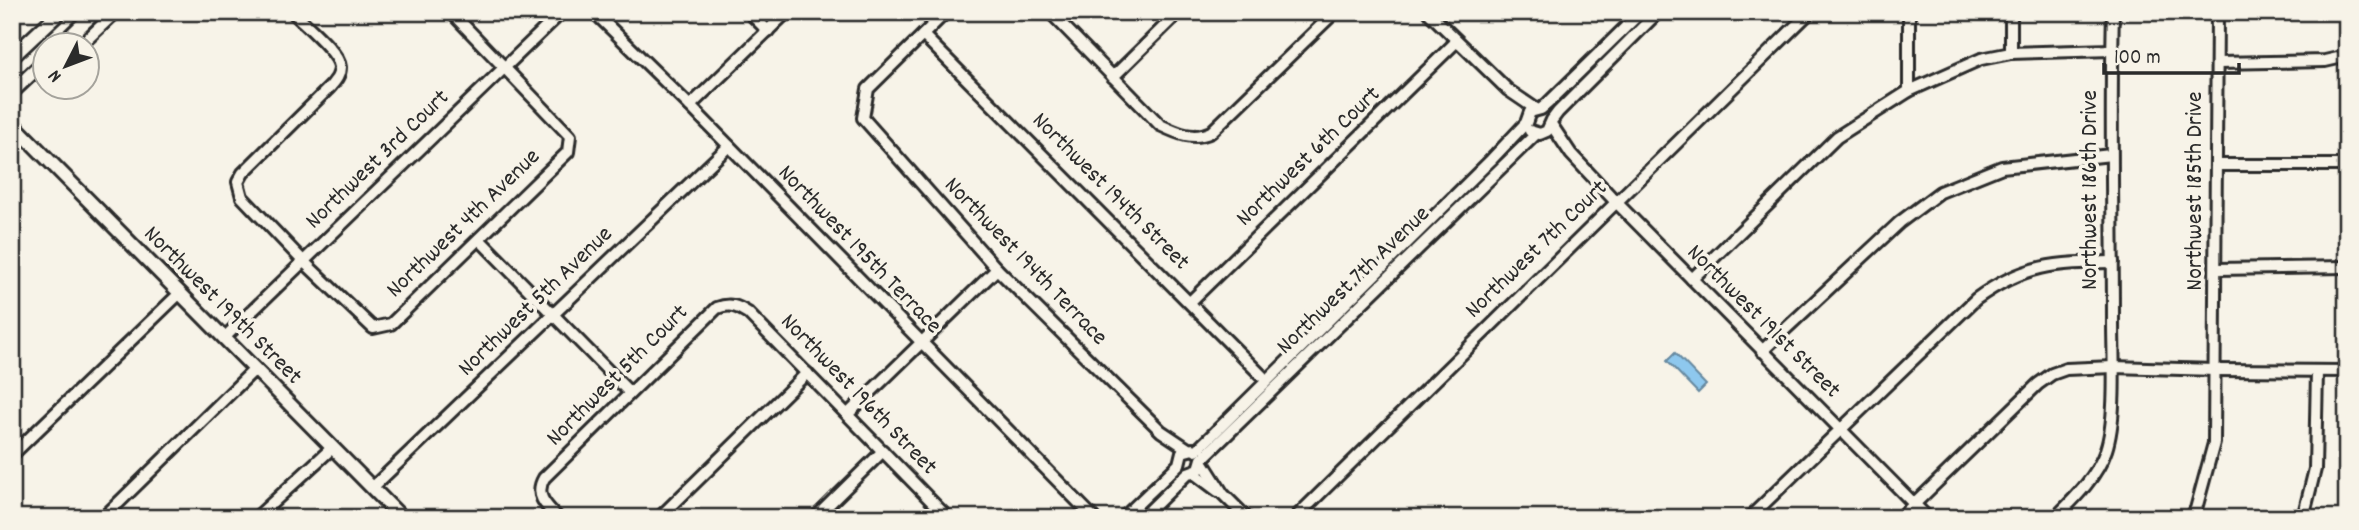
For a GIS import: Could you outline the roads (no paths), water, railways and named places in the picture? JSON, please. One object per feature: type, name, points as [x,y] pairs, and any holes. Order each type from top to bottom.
[{"type":"main road","points":[[12,57],[60,12]]},
{"type":"main road","points":[[74,32],[95,12]]},
{"type":"main road","points":[[12,92],[32,74]]},
{"type":"main road","name":"Northwest 199th Street","points":[[12,123],[402,518]]},
{"type":"street","points":[[95,32],[116,12]]},
{"type":"street","points":[[293,12],[335,54],[340,65],[338,76],[243,173],[238,182],[243,197],[303,261]]},
{"type":"street","points":[[451,12],[504,67]]},
{"type":"street","name":"Northwest 3rd Court","points":[[224,338],[562,12]]},
{"type":"street","name":"Northwest 195th Terrace","points":[[594,12],[690,106],[1094,518]]},
{"type":"street","points":[[749,12],[768,31]]},
{"type":"street","points":[[690,106],[787,12]]},
{"type":"street","points":[[923,35],[946,12]]},
{"type":"street","points":[[1050,12],[1160,125],[1181,135],[1202,136],[1212,132],[1335,12]]},
{"type":"street","points":[[1113,77],[1179,12]]},
{"type":"street","points":[[1428,12],[1532,115]]},
{"type":"street","name":"Northwest 7th Avenue","points":[[1197,455],[1266,380],[1491,160],[1532,115],[1641,12]]},
{"type":"street","points":[[1532,115],[1528,128],[1539,134],[1547,131],[1551,122],[1658,12]]},
{"type":"street","name":"Northwest 7th Court","points":[[1295,518],[1810,12]]},
{"type":"street","points":[[1909,12],[1909,91]]},
{"type":"street","points":[[2011,12],[2011,53]]},
{"type":"street","name":"Northwest 186th Drive","points":[[2055,518],[2076,498],[2095,472],[2106,450],[2111,424],[2113,12]]},
{"type":"street","name":"Northwest 185th Drive","points":[[2191,518],[2196,509],[2214,443],[2217,12]]},
{"type":"street","name":"Northwest 194th Terrace","points":[[923,35],[869,89],[863,118],[997,269],[1161,431],[1197,455],[1223,494],[1247,518]]},
{"type":"street","name":"Northwest 194th Street","points":[[923,35],[1266,380]]},
{"type":"street","name":"Northwest 6th Court","points":[[1190,302],[1457,41]]},
{"type":"street","points":[[1692,279],[1837,137],[1909,91],[1981,59],[2011,53],[2112,50]]},
{"type":"street","points":[[2218,63],[2325,61],[2347,56]]},
{"type":"street","name":"Northwest 4th Avenue","points":[[303,261],[373,328],[391,324],[568,152],[570,136],[504,67]]},
{"type":"street","points":[[1532,115],[1548,113],[1551,122]]},
{"type":"street","name":"Northwest 191st Street","points":[[1551,122],[1571,154],[1616,202],[1928,518]]},
{"type":"street","name":"Northwest 7th Avenue","points":[[1197,455],[1539,134]]},
{"type":"street","name":"Northwest 191st Street","points":[[1539,134],[1571,154]]},
{"type":"street","name":"Northwest 5th Avenue","points":[[372,488],[729,146]]},
{"type":"street","points":[[1762,351],[1900,222],[1940,192],[2001,167],[2111,155]]},
{"type":"street","points":[[2216,165],[2347,165]]},
{"type":"street","points":[[479,239],[630,393]]},
{"type":"street","points":[[1749,518],[1976,299],[1999,282],[2025,270],[2072,263],[2113,262]]},
{"type":"street","points":[[2217,269],[2347,267]]},
{"type":"street","points":[[848,414],[997,269]]},
{"type":"street","points":[[12,454],[180,293]]},
{"type":"street","name":"Northwest 196th Street","points":[[735,305],[748,313],[948,518]]},
{"type":"street","name":"Northwest 5th Court","points":[[558,518],[545,505],[539,490],[544,478],[717,308],[735,305]]},
{"type":"street","points":[[1900,518],[2038,384],[2052,374],[2066,369],[2113,367],[2347,371]]},
{"type":"street","points":[[103,518],[255,369]]},
{"type":"street","points":[[2303,518],[2315,469],[2318,371]]},
{"type":"street","points":[[659,518],[807,373]]},
{"type":"street","name":"Northwest 194th Terrace","points":[[1161,431],[1178,461]]},
{"type":"street","points":[[256,518],[332,448]]},
{"type":"street","points":[[815,518],[883,451]]},
{"type":"street","name":"Northwest 7th Avenue","points":[[1123,518],[1178,461],[1182,452],[1197,455]]},
{"type":"street","name":"Northwest 7th Avenue","points":[[1142,518],[1201,467],[1197,455]]},
{"type":"street","points":[[1178,461],[1191,473]]},
{"type":"street","name":"Northwest 194th Terrace","points":[[1191,473],[1223,494]]},
{"type":"water","points":[[1675,353],[1706,385],[1698,393],[1667,361]]}]
